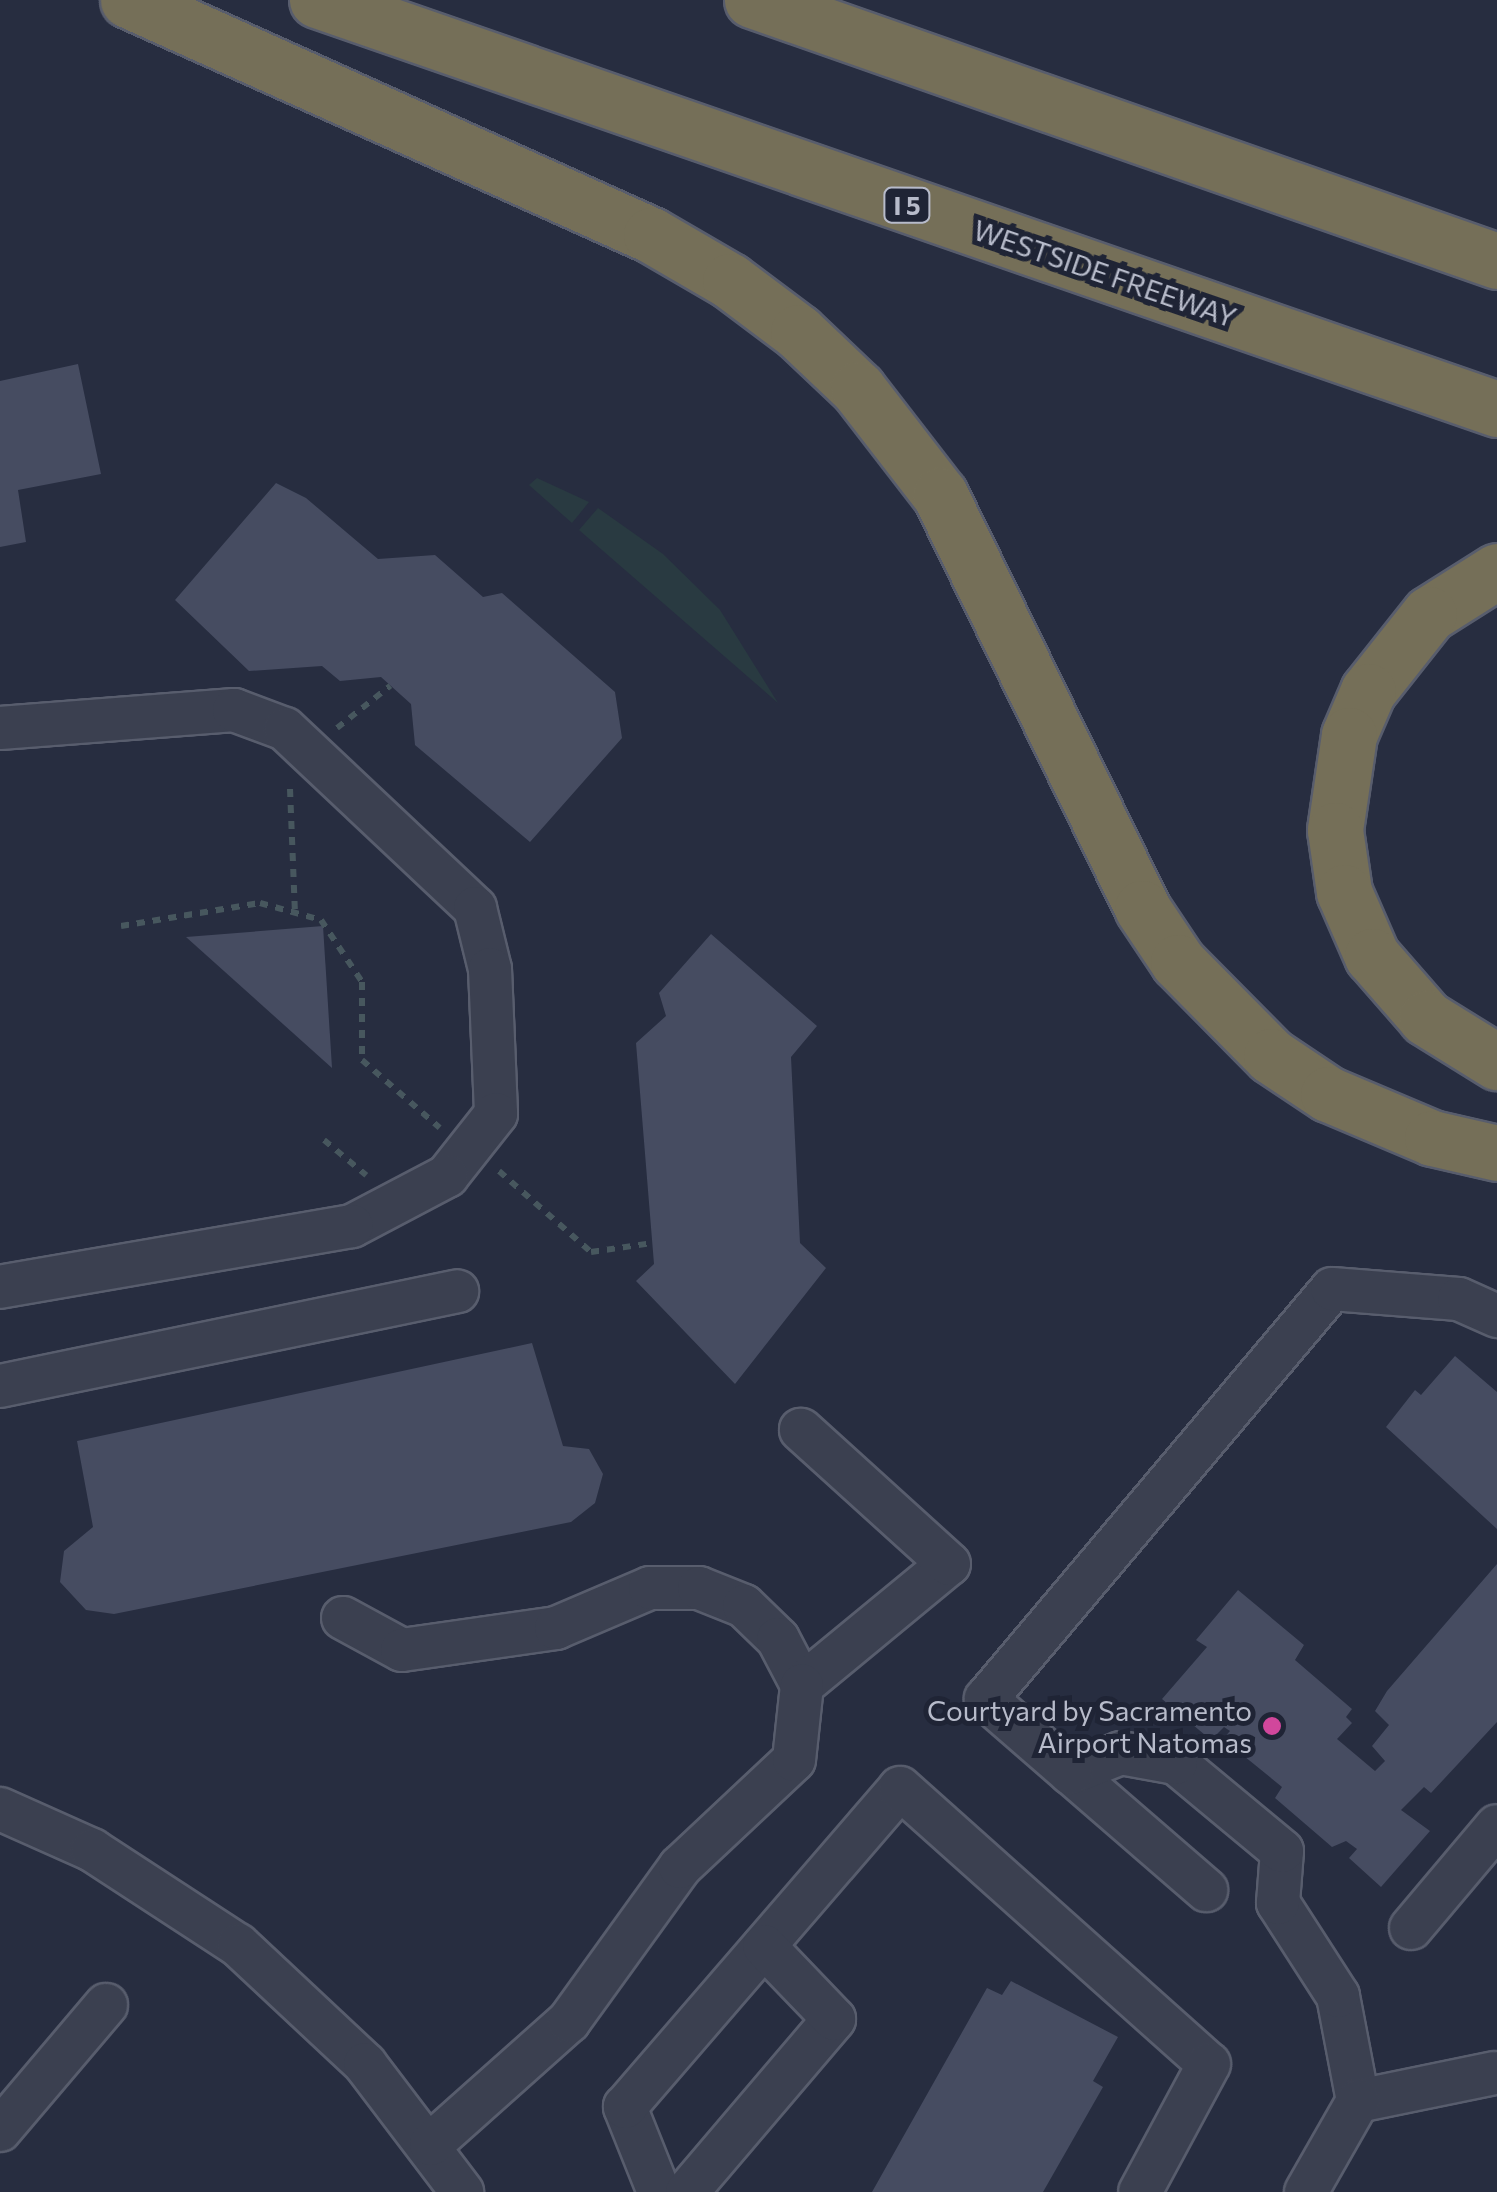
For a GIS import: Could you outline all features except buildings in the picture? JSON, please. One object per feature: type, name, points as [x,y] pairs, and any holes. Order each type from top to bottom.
[{"type":"highway","points":[[128,0],[650,235],[730,281],[798,332],[858,389],[940,496],[1142,908],[1178,962],[1271,1056],[1328,1094],[1432,1138],[1497,1153]]},
{"type":"highway","name":"WESTSIDE FREEWAY","points":[[317,0],[1497,409]]},
{"type":"highway","points":[[752,0],[1497,261]]},
{"type":"highway","points":[[1497,572],[1429,614],[1368,691],[1346,750],[1335,830],[1344,892],[1372,956],[1426,1018],[1497,1062]]},
{"type":"street","points":[[0,728],[234,710],[285,729],[474,908],[490,969],[496,1114],[447,1176],[352,1226],[0,1287]]},
{"type":"street","points":[[1206,1890],[986,1699],[1332,1289],[1460,1299],[1497,1316]]},
{"type":"street","points":[[0,1386],[458,1291]]},
{"type":"street","points":[[801,1430],[950,1564],[802,1685]]},
{"type":"street","points":[[343,1618],[402,1650],[556,1628],[650,1588],[699,1588],[744,1606],[778,1639],[802,1685],[794,1760],[680,1867],[569,2021],[430,2144]]},
{"type":"street","points":[[1071,1773],[1122,1753],[1176,1763],[1282,1851],[1278,1903],[1338,1996],[1358,2100],[1306,2192]]},
{"type":"street","points":[[659,2192],[625,2107],[900,1788],[1209,2064],[1140,2192]]},
{"type":"street","points":[[0,1808],[92,1850],[238,1945],[329,2026],[430,2144],[462,2192]]},
{"type":"street","points":[[1411,1928],[1497,1826]]},
{"type":"street","points":[[687,2192],[834,2019],[764,1946]]},
{"type":"street","points":[[0,2130],[106,2005]]},
{"type":"street","points":[[1358,2100],[1494,2073]]},
{"type":"path","points":[[328,735],[390,686]]},
{"type":"path","points":[[290,778],[296,913]]},
{"type":"path","points":[[121,926],[260,903],[320,920],[362,982],[362,1060],[442,1129]]},
{"type":"path","points":[[324,1140],[367,1176]]},
{"type":"path","points":[[487,1161],[591,1252],[652,1242]]},
{"type":"shaded area","points":[[537,478],[589,502],[572,523],[529,485]]},
{"type":"shaded area","points":[[598,508],[663,554],[720,610],[778,703],[579,530]]},
{"type":"place","name":"Courtyard by Sacramento Airport Natomas","points":[[1272,1726]]}]
